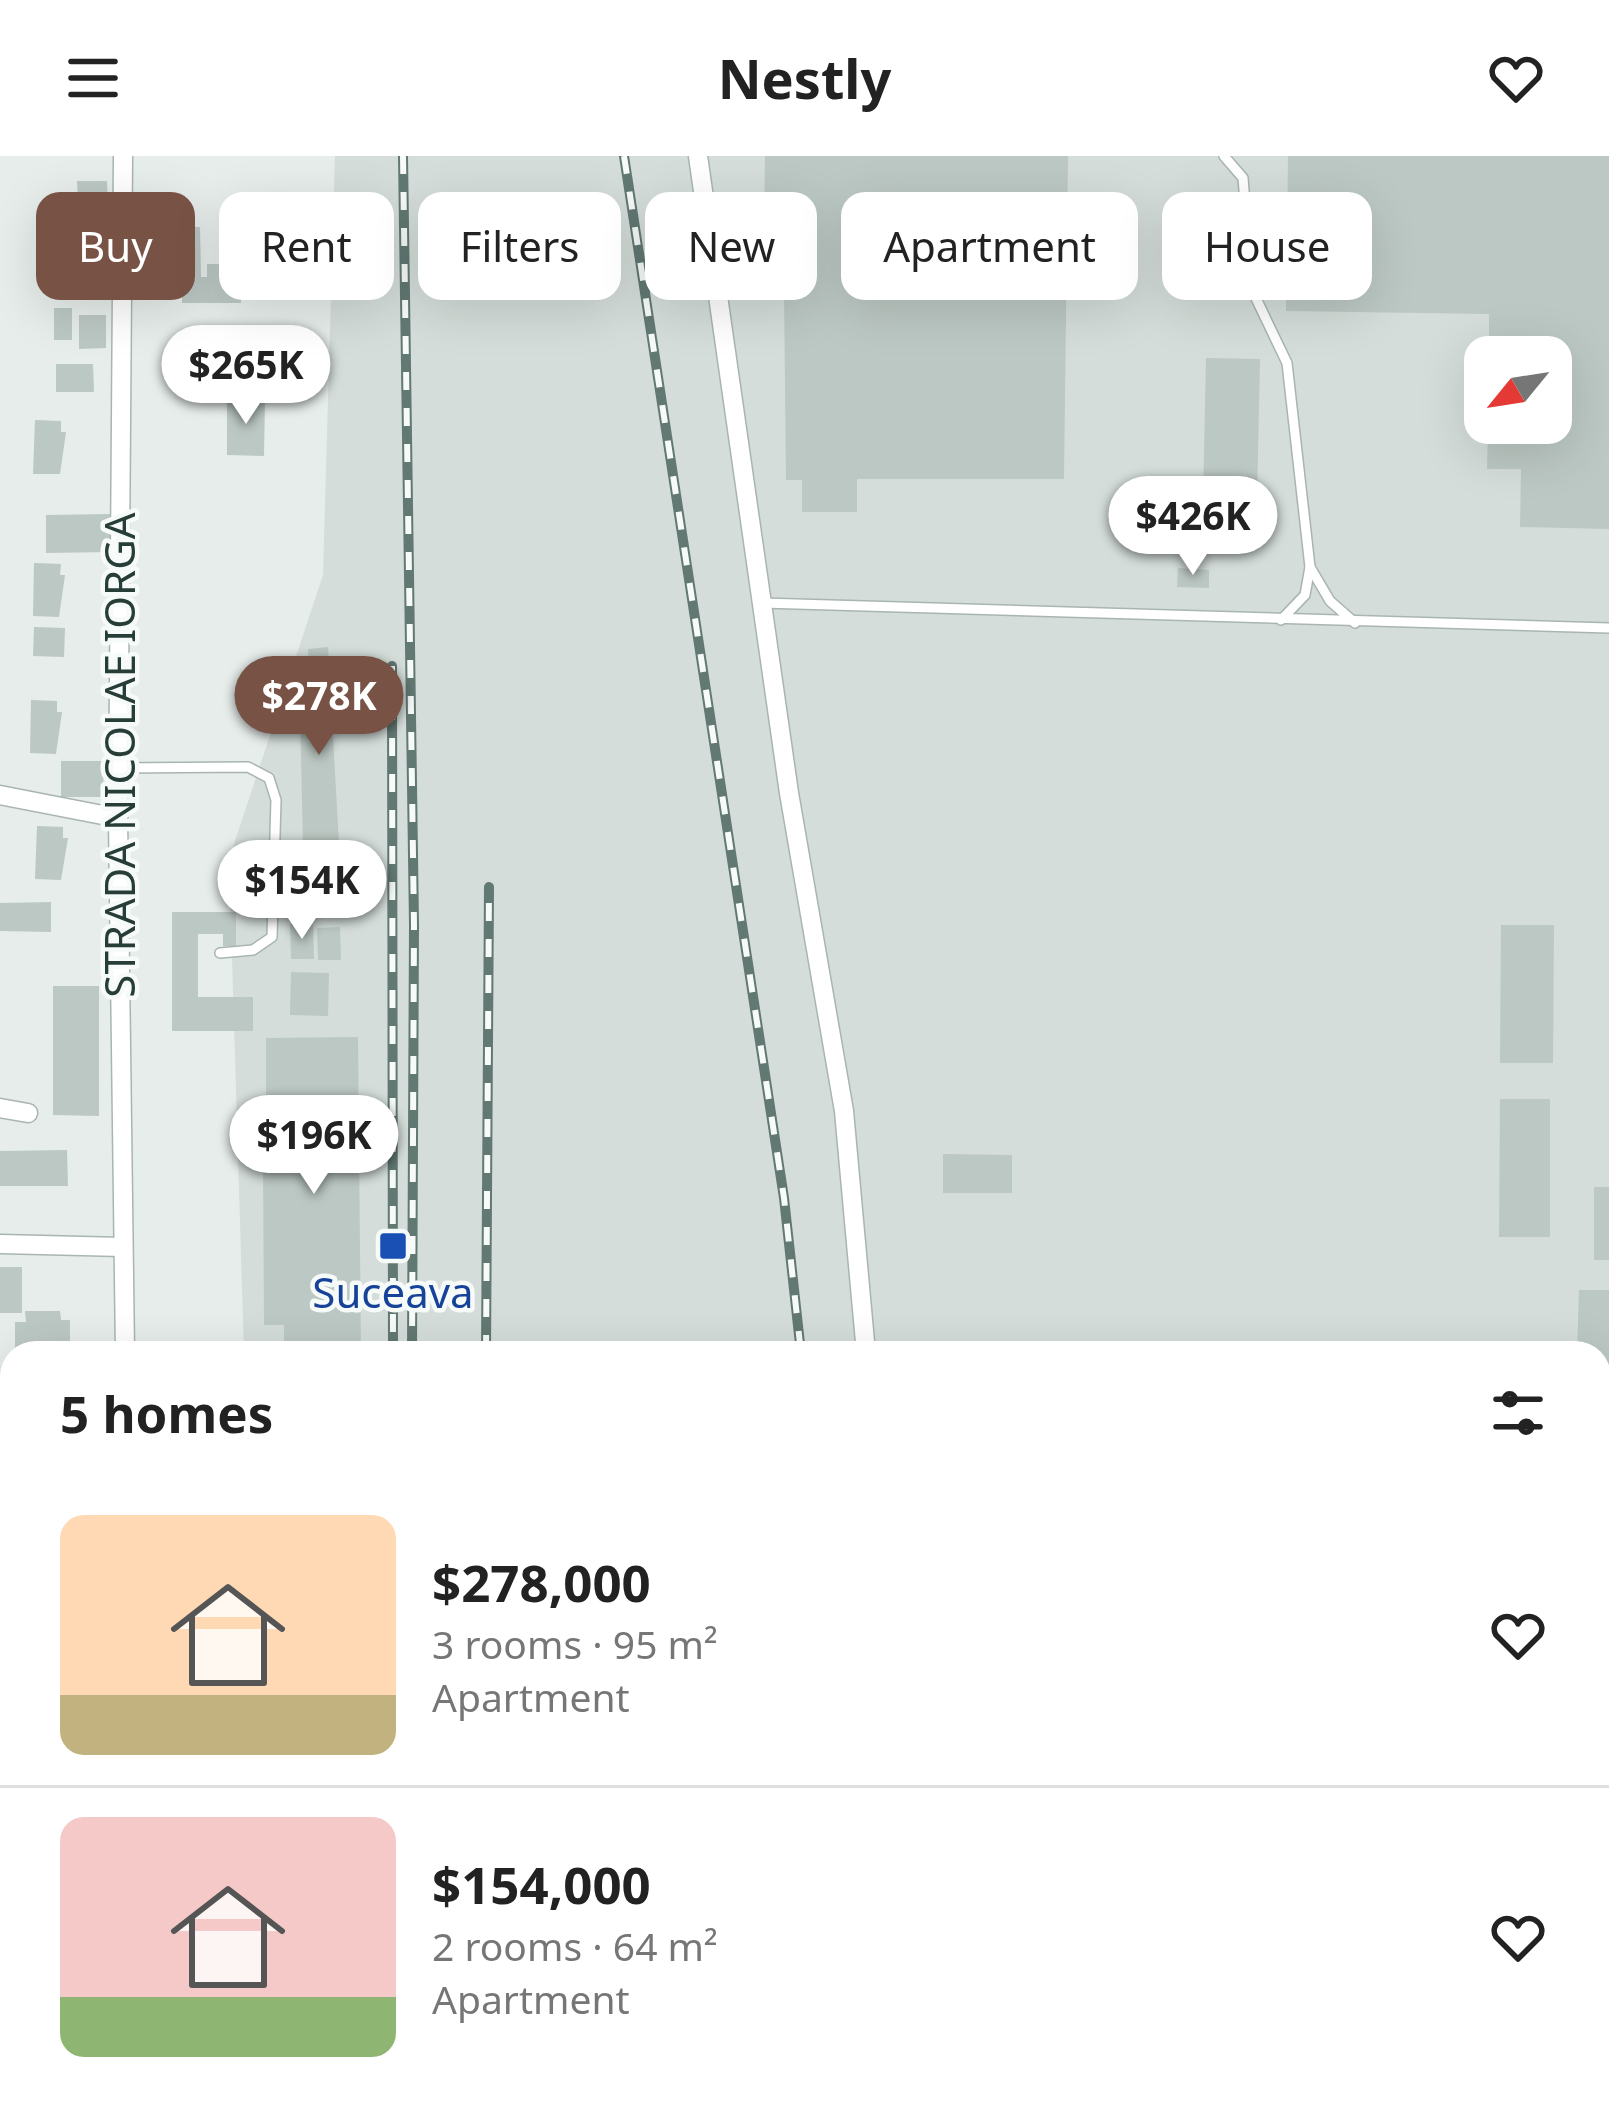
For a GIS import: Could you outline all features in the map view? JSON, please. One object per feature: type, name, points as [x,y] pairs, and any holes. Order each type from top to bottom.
[{"type":"street","name":"STRADA NICOLAE IORGA","points":[[123,156],[118,818],[125,1341]]},
{"type":"street","points":[[698,156],[762,603],[844,1111],[865,1341]]},
{"type":"street","points":[[0,795],[118,818]]},
{"type":"street","points":[[0,1108],[28,1113]]},
{"type":"street","points":[[0,1244],[123,1247]]},
{"type":"lane","points":[[1224,156],[1243,178],[1252,290],[1287,363],[1310,567],[1300,605],[1280,620]]},
{"type":"lane","points":[[1310,567],[1330,602],[1355,623]]},
{"type":"lane","points":[[762,603],[1609,628]]},
{"type":"lane","points":[[118,768],[248,767],[269,778],[276,800],[272,937],[253,950],[220,953]]},
{"type":"shaded area","points":[[335,156],[1609,156],[1609,1341],[244,1341],[229,859],[323,575],[331,300],[394,300],[394,192],[334,192]]},
{"type":"building","points":[[765,156],[1068,156],[1068,192],[841,192],[841,300],[1066,300],[1064,479],[857,479],[857,512],[802,512],[802,480],[786,480],[784,300],[817,300],[817,192],[764,192]]},
{"type":"building","points":[[1288,156],[1609,156],[1609,529],[1520,527],[1521,469],[1487,469],[1488,444],[1572,444],[1572,336],[1489,336],[1489,314],[1286,311],[1286,300],[1372,300],[1372,192],[1288,192]]},
{"type":"building","points":[[77,181],[107,181],[107,192],[77,192]]},
{"type":"building","points":[[195,227],[200,227],[201,277],[207,277],[207,264],[219,264],[219,300],[241,303],[182,303],[195,300]]},
{"type":"building","points":[[54,308],[72,308],[72,340],[54,340]]},
{"type":"building","points":[[79,315],[106,315],[106,348],[79,349]]},
{"type":"building","points":[[1206,358],[1260,359],[1256,548],[1202,547]]},
{"type":"building","points":[[56,364],[93,364],[94,392],[56,392]]},
{"type":"building","points":[[227,399],[265,400],[264,456],[227,455]]},
{"type":"building","points":[[35,420],[61,421],[61,432],[66,432],[60,474],[33,474]]},
{"type":"building","points":[[111,514],[111,552],[46,553],[46,515]]},
{"type":"building","points":[[34,563],[61,564],[60,575],[65,575],[59,617],[33,616]]},
{"type":"building","points":[[1178,568],[1209,570],[1209,588],[1177,587]]},
{"type":"building","points":[[34,627],[65,628],[64,657],[33,656]]},
{"type":"building","points":[[328,647],[339,844],[303,846],[300,710],[312,709],[308,649]]},
{"type":"building","points":[[31,700],[57,701],[57,712],[62,712],[56,754],[30,753]]},
{"type":"building","points":[[61,761],[103,761],[104,797],[61,797]]},
{"type":"building","points":[[37,826],[63,827],[63,838],[68,838],[61,880],[35,879]]},
{"type":"building","points":[[328,853],[332,912],[293,915],[289,855]]},
{"type":"building","points":[[51,902],[51,932],[0,931],[0,903]]},
{"type":"building","points":[[172,912],[236,912],[236,947],[223,946],[223,934],[198,934],[198,997],[253,997],[253,1031],[172,1031]]},
{"type":"building","points":[[290,924],[313,924],[314,959],[291,959]]},
{"type":"building","points":[[1501,925],[1554,925],[1553,1063],[1500,1063]]},
{"type":"building","points":[[340,927],[341,960],[318,960],[317,928]]},
{"type":"building","points":[[291,972],[329,973],[328,1016],[290,1015]]},
{"type":"building","points":[[53,986],[99,986],[99,1116],[53,1115]]},
{"type":"building","points":[[358,1037],[361,1341],[284,1341],[284,1325],[264,1325],[263,1157],[286,1157],[285,1098],[266,1098],[266,1038]]},
{"type":"building","points":[[1500,1099],[1550,1099],[1550,1237],[1499,1237]]},
{"type":"building","points":[[67,1150],[68,1186],[0,1186],[0,1151]]},
{"type":"building","points":[[943,1154],[1012,1155],[1012,1193],[943,1193]]},
{"type":"building","points":[[1594,1187],[1609,1187],[1609,1260],[1594,1260]]},
{"type":"building","points":[[0,1267],[22,1267],[22,1313],[0,1313]]},
{"type":"building","points":[[1579,1290],[1609,1290],[1609,1341],[1577,1341]]},
{"type":"building","points":[[25,1311],[60,1311],[61,1320],[70,1320],[70,1341],[15,1341],[15,1322],[26,1322]]},
{"type":"railway","points":[[403,156],[414,925],[412,1341]]},
{"type":"railway","points":[[624,156],[784,1198],[800,1341]]},
{"type":"railway","points":[[392,666],[393,1341]]},
{"type":"railway","points":[[486,1341],[489,887]]},
{"type":"place","name":"Suceava","points":[[393,1246]]}]
